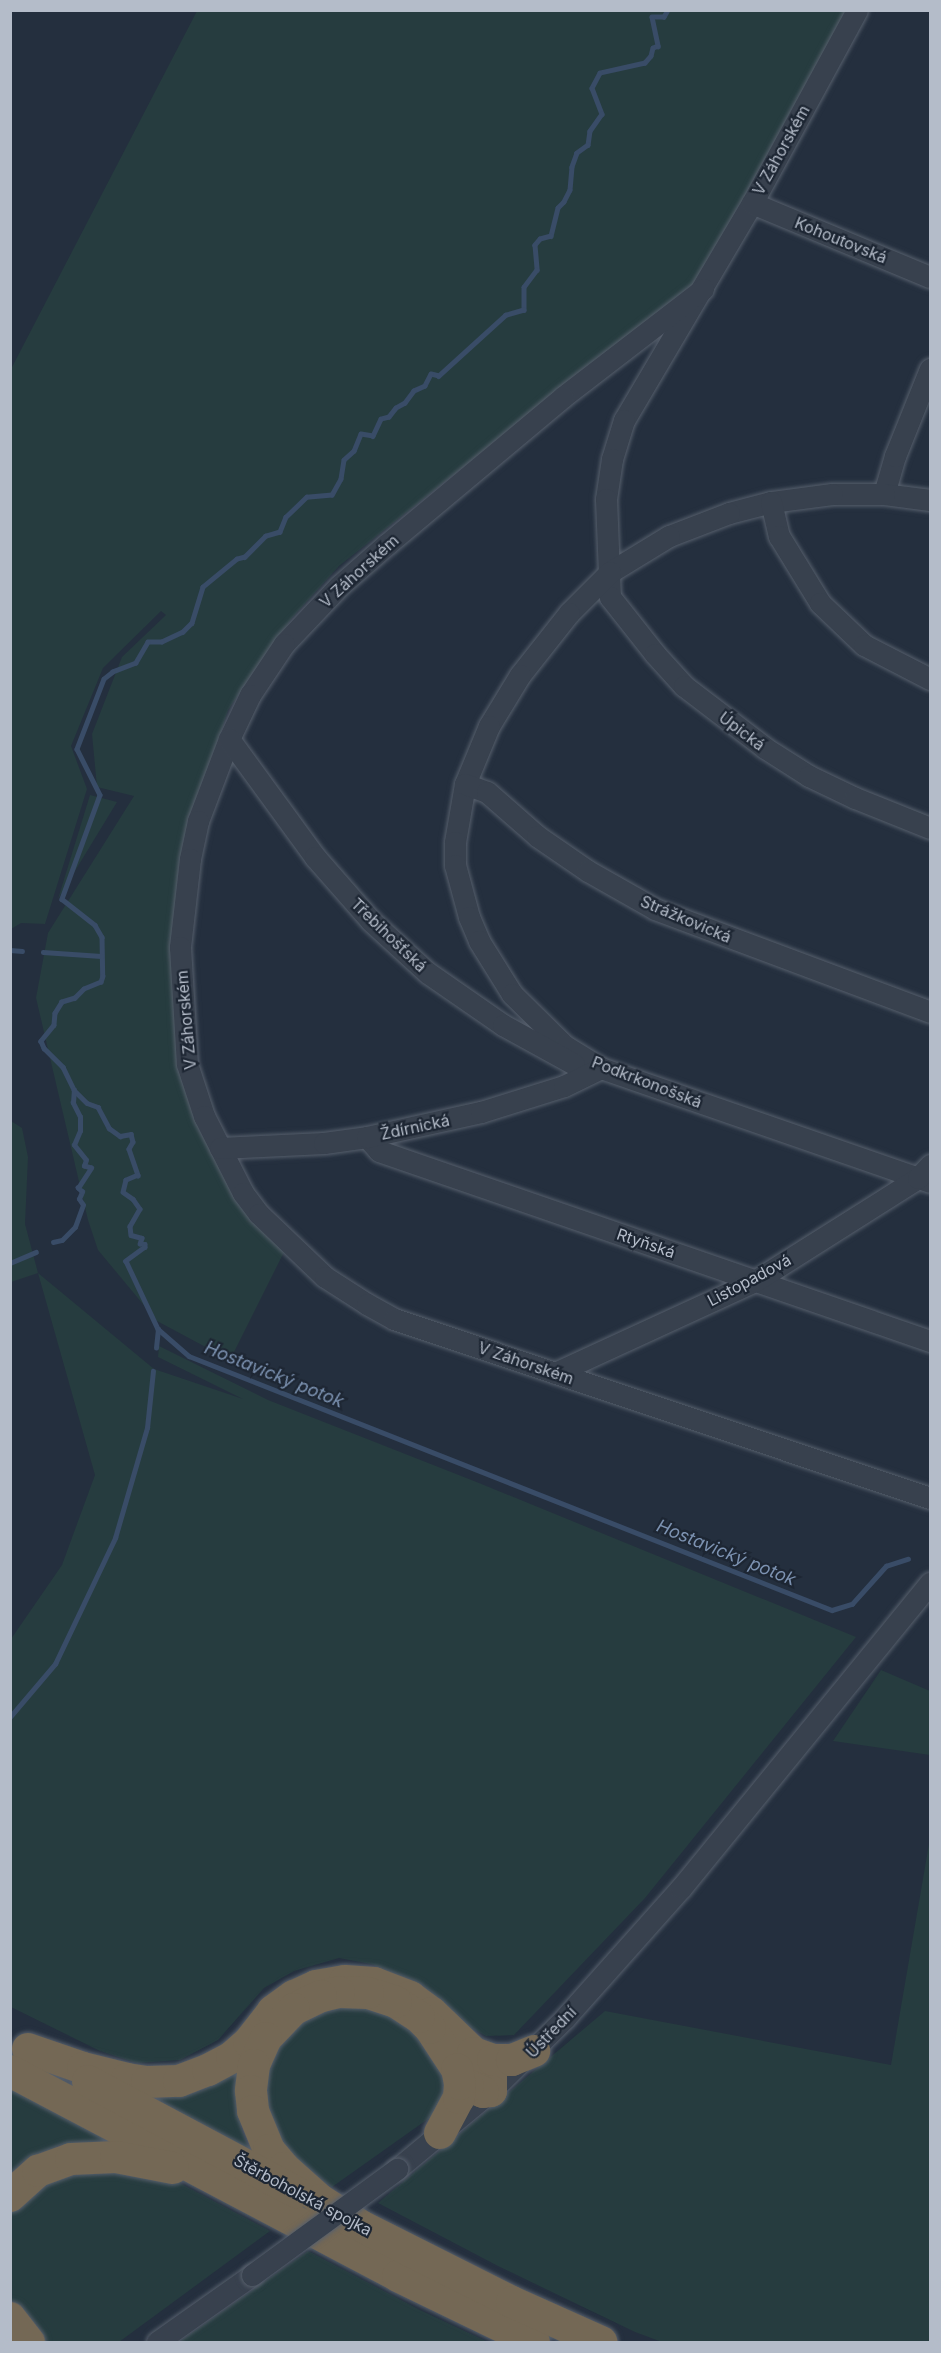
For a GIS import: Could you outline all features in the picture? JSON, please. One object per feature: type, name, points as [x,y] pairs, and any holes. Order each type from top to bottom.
[{"type":"highway","points":[[16,2053],[127,2079],[147,2082],[179,2081],[208,2070],[232,2057],[249,2042],[273,2011],[294,1996],[316,1986],[345,1981],[374,1983],[410,1997],[465,2061],[472,2089],[491,2091]]},
{"type":"highway","points":[[361,2226],[320,2200],[301,2185],[276,2159],[264,2140],[253,2111],[251,2091],[254,2066],[266,2038],[283,2018],[306,2002],[339,1992],[368,1993],[396,2002],[419,2017],[465,2061],[512,2060],[534,2051]]},
{"type":"highway","name":"Štěrboholská spojka","points":[[16,2053],[228,2186],[398,2276],[534,2343]]},
{"type":"highway","name":"Štěrboholská spojka","points":[[16,2053],[601,2343]]},
{"type":"highway","points":[[440,2133],[459,2098],[465,2061]]},
{"type":"highway","points":[[10,2196],[38,2171],[59,2162],[85,2157],[116,2157],[157,2164],[228,2186]]},
{"type":"highway","points":[[10,2318],[28,2343]]},
{"type":"street","name":"V Záhorském","points":[[609,572],[606,500],[612,459],[624,420],[752,203],[857,10]]},
{"type":"street","name":"Kohoutovská","points":[[752,203],[930,277]]},
{"type":"street","name":"V Záhorském","points":[[703,289],[563,398],[339,586],[284,644],[250,695],[229,739],[198,821],[189,869],[180,947],[182,1016],[187,1064],[204,1116],[243,1193],[259,1214],[325,1277],[394,1319],[930,1498]]},
{"type":"street","points":[[884,494],[895,456],[930,369]]},
{"type":"street","name":"Podkrkonošská","points":[[926,1175],[602,1068],[565,1046],[525,1010],[512,994],[479,941],[469,917],[455,865],[458,813],[465,784],[489,726],[520,675],[568,613],[609,572],[669,536],[729,513],[771,502],[832,494],[884,494],[930,500]]},
{"type":"street","points":[[771,502],[779,536],[820,603],[864,645],[930,679]]},
{"type":"street","name":"Úpická","points":[[609,572],[610,597],[655,654],[684,686],[725,719],[809,776],[855,798],[930,828]]},
{"type":"street","name":"Třebihošťská","points":[[229,739],[315,857],[371,921],[428,973],[503,1025],[570,1063],[602,1068]]},
{"type":"street","name":"Strážkovická","points":[[465,784],[487,792],[545,842],[588,871],[655,909],[930,1012]]},
{"type":"street","name":"Ždírnická","points":[[220,1148],[324,1143],[367,1137],[481,1112],[564,1086],[602,1068]]},
{"type":"street","name":"Rtyňská","points":[[367,1137],[379,1151],[930,1341]]},
{"type":"street","name":"Listopadová","points":[[555,1373],[754,1281],[926,1175]]},
{"type":"street","name":"Ústřední","points":[[157,2343],[397,2169],[491,2091],[534,2051],[681,1888],[930,1583]]},
{"type":"green space","points":[[197,11],[856,11],[697,281],[339,566],[292,618],[228,710],[192,823],[173,939],[214,1150],[287,1246],[230,1360],[157,1321],[98,1250],[88,1220],[36,998],[48,933],[134,796],[97,787],[92,734],[122,657],[166,615],[161,611],[103,668],[71,746],[87,789],[45,924],[21,923],[11,929],[10,371]]},
{"type":"green space","points":[[90,795],[117,802],[58,899]]},
{"type":"green space","points":[[11,1121],[22,1128],[28,1157],[25,1224],[38,1273],[11,1282]]},
{"type":"green space","points":[[38,1273],[154,1369],[243,1399],[158,1357],[159,1346],[268,1400],[479,1483],[856,1637],[645,1898],[514,2035],[486,2036],[457,2020],[423,1990],[400,1976],[371,1964],[339,1958],[294,1971],[264,1988],[218,2040],[180,2060],[137,2063],[100,2051],[11,2007],[11,1639],[62,1565],[95,1475]]},
{"type":"green space","points":[[881,1670],[930,1691],[930,1755],[833,1741]]},
{"type":"green space","points":[[930,1838],[930,2342],[662,2342],[635,2332],[498,2266],[378,2203],[605,2011],[891,2065]]},
{"type":"green space","points":[[345,2000],[401,2014],[444,2074],[446,2093],[435,2114],[332,2187],[307,2174],[287,2159],[259,2091],[285,2028]]},
{"type":"green space","points":[[237,2070],[236,2102],[242,2131],[251,2152],[157,2101],[159,2097],[204,2089]]},
{"type":"green space","points":[[10,2086],[111,2140],[110,2142],[60,2145],[23,2162],[12,2173]]},
{"type":"green space","points":[[88,2166],[174,2180],[270,2231],[119,2342],[43,2342],[16,2312],[11,2301],[10,2214],[26,2191]]},
{"type":"green space","points":[[308,2251],[420,2310],[488,2342],[179,2342]]},
{"type":"waterway","name":"Hostavický potok","points":[[668,10],[664,17],[652,17],[658,46],[653,48],[651,56],[645,63],[600,73],[592,88],[602,114],[590,131],[588,145],[577,153],[572,167],[570,190],[558,208],[551,236],[540,239],[535,245],[537,270],[524,287],[524,310],[506,315],[439,376],[431,374],[425,386],[414,391],[405,403],[396,408],[389,417],[381,419],[373,436],[361,434],[354,451],[344,460],[341,479],[332,495],[307,497],[286,517],[280,532],[266,536],[245,557],[237,559],[203,587],[192,623],[183,632],[162,642],[148,642],[136,663],[113,672],[104,679],[77,749],[100,795],[62,899],[95,925],[102,937],[103,976],[101,982],[84,989],[75,998],[62,1002],[55,1013],[54,1025],[41,1041],[44,1048],[63,1067],[74,1090],[87,1103],[98,1107],[109,1128],[120,1136],[131,1134],[133,1142],[129,1149],[138,1175],[126,1180],[123,1192],[133,1199],[140,1209],[130,1226],[131,1235],[142,1238],[140,1244],[145,1244],[145,1247],[126,1261],[158,1329],[189,1356],[832,1610],[852,1604],[886,1566],[908,1559]]},
{"type":"waterway","points":[[10,950],[22,951]]},
{"type":"waterway","points":[[43,952],[101,956]]},
{"type":"waterway","points":[[53,1242],[62,1240],[75,1227],[83,1205],[79,1199],[82,1192],[78,1188],[91,1168],[84,1166],[86,1160],[74,1145],[80,1131],[80,1117],[73,1103],[74,1090]]},
{"type":"waterway","points":[[10,1263],[36,1252]]},
{"type":"waterway","points":[[156,1348],[158,1329]]},
{"type":"waterway","points":[[10,1717],[55,1664],[115,1538],[147,1428],[153,1371]]}]
